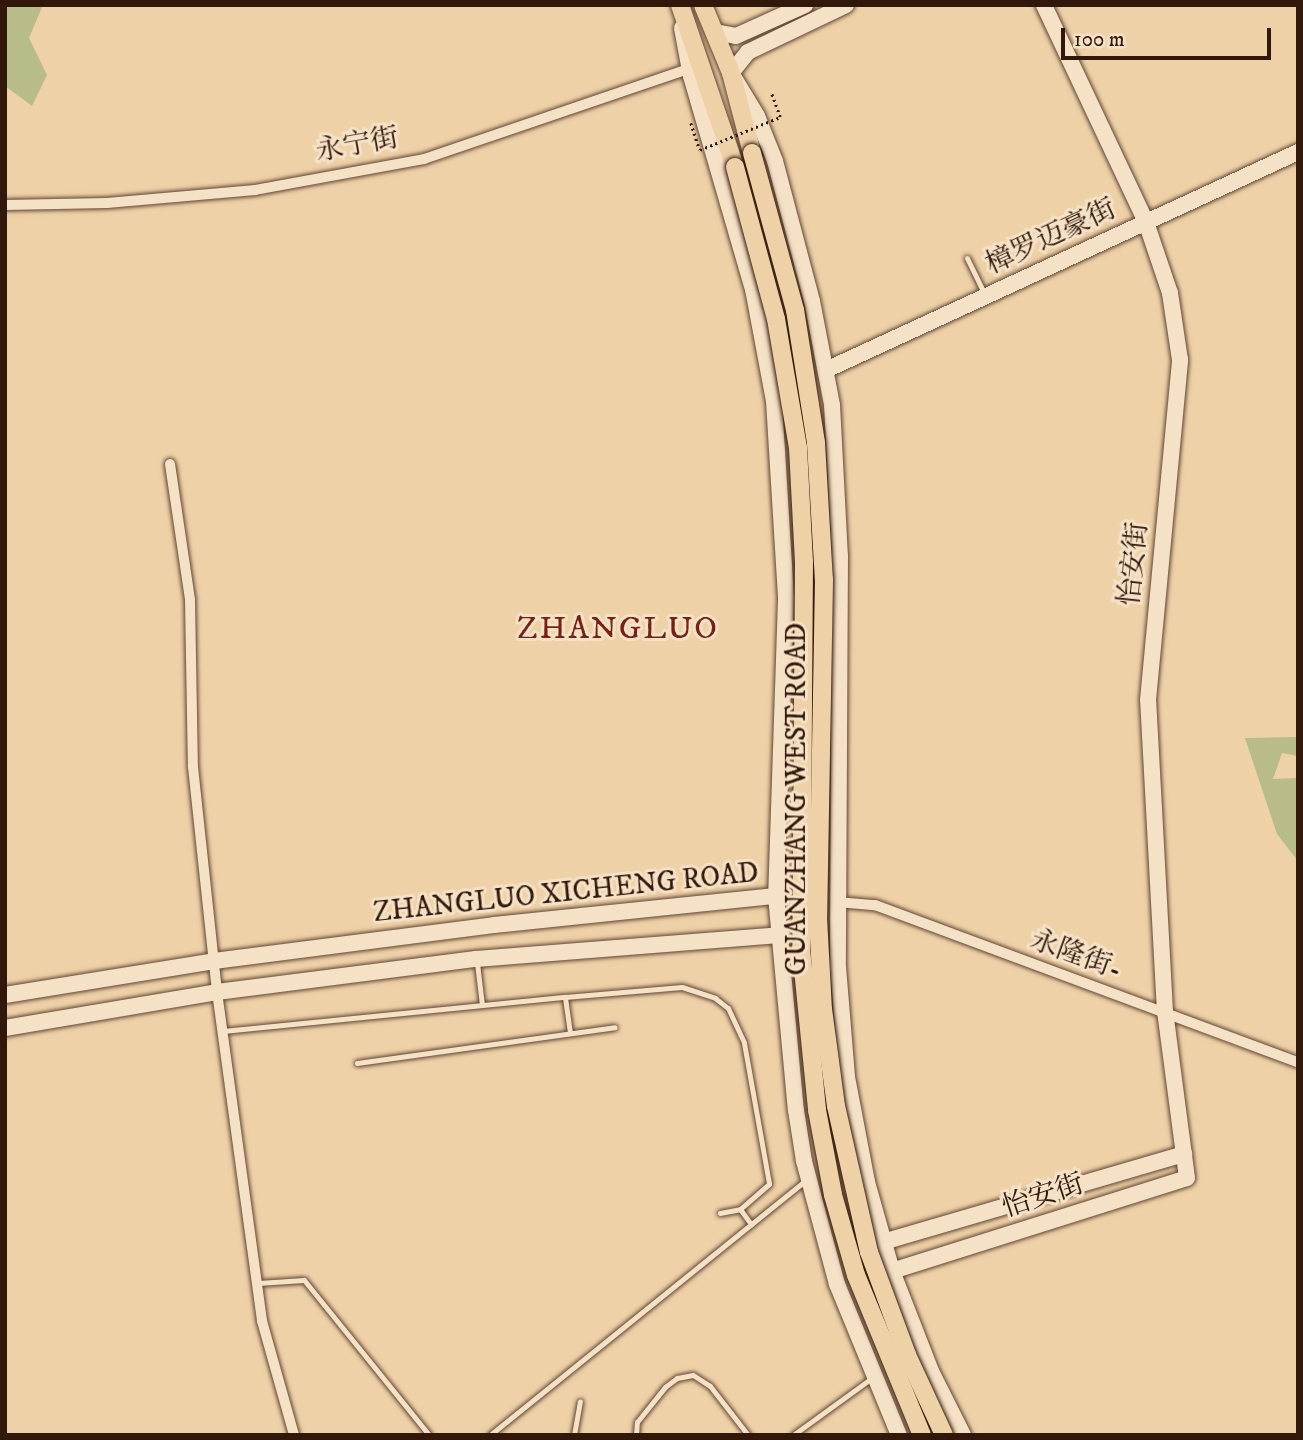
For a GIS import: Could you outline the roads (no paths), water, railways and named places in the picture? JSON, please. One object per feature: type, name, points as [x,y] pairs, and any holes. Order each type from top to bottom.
[{"type":"main road","name":"GUANZHANG WEST ROAD","points":[[679,5],[696,66],[735,167],[776,319],[798,448],[804,562],[801,949],[817,1110],[833,1195],[856,1275],[922,1435]]},
{"type":"main road","name":"GUANZHANG WEST ROAD","points":[[703,5],[731,73],[795,310],[816,443],[824,580],[818,918],[822,1009],[834,1093],[869,1252],[907,1354],[944,1435]]},
{"type":"main road","points":[[714,32],[736,36],[805,5]]},
{"type":"main road","points":[[846,5],[755,48],[731,73],[757,116],[775,161],[826,370],[838,461],[836,902],[847,1077],[892,1272],[931,1371],[963,1435]]},
{"type":"main road","name":"怡安街","points":[[892,1272],[1187,1178],[1165,1012],[1149,700],[1180,360],[1170,293],[1146,222],[1044,5]]},
{"type":"main road","points":[[696,66],[744,252],[774,401],[786,600],[776,896],[785,1025],[808,1178],[837,1284],[873,1377],[900,1435]]},
{"type":"main road","name":"樟罗迈豪街","points":[[826,370],[1298,152]]},
{"type":"main road","points":[[781,765],[790,783],[808,792],[828,785],[837,766]]},
{"type":"main road","name":"ZHANGLUO XICHENG ROAD","points":[[5,995],[214,961],[494,925],[776,896],[836,902]]},
{"type":"main road","name":"ZHANGLUO XICHENG ROAD","points":[[5,1028],[217,992],[476,959],[779,935],[836,902]]},
{"type":"main road","name":"怡安街","points":[[883,1242],[1184,1154]]},
{"type":"street","name":"永宁街","points":[[5,205],[107,203],[255,190],[424,159],[696,66]]},
{"type":"street","points":[[170,464],[190,600],[193,767],[217,992],[256,1283],[271,1360],[294,1435]]},
{"type":"street","name":"永隆街-","points":[[836,902],[875,905],[1298,1062]]},
{"type":"lane","points":[[967,258],[985,296]]},
{"type":"lane","points":[[476,959],[482,1005]]},
{"type":"lane","points":[[222,1031],[682,987],[715,998],[728,1008],[744,1043],[769,1184],[740,1209],[720,1213]]},
{"type":"lane","points":[[565,997],[570,1033]]},
{"type":"lane","points":[[356,1063],[615,1027]]},
{"type":"lane","points":[[490,1435],[808,1178]]},
{"type":"lane","points":[[740,1209],[751,1224]]},
{"type":"lane","points":[[256,1283],[304,1280],[429,1435]]},
{"type":"lane","points":[[636,1435],[638,1422],[665,1387],[677,1378],[693,1375],[710,1386],[748,1435]]},
{"type":"lane","points":[[793,1435],[873,1377]]},
{"type":"lane","points":[[574,1435],[580,1402]]},
{"type":"district","name":"ZHANGLUO","points":[[618,629]]}]
